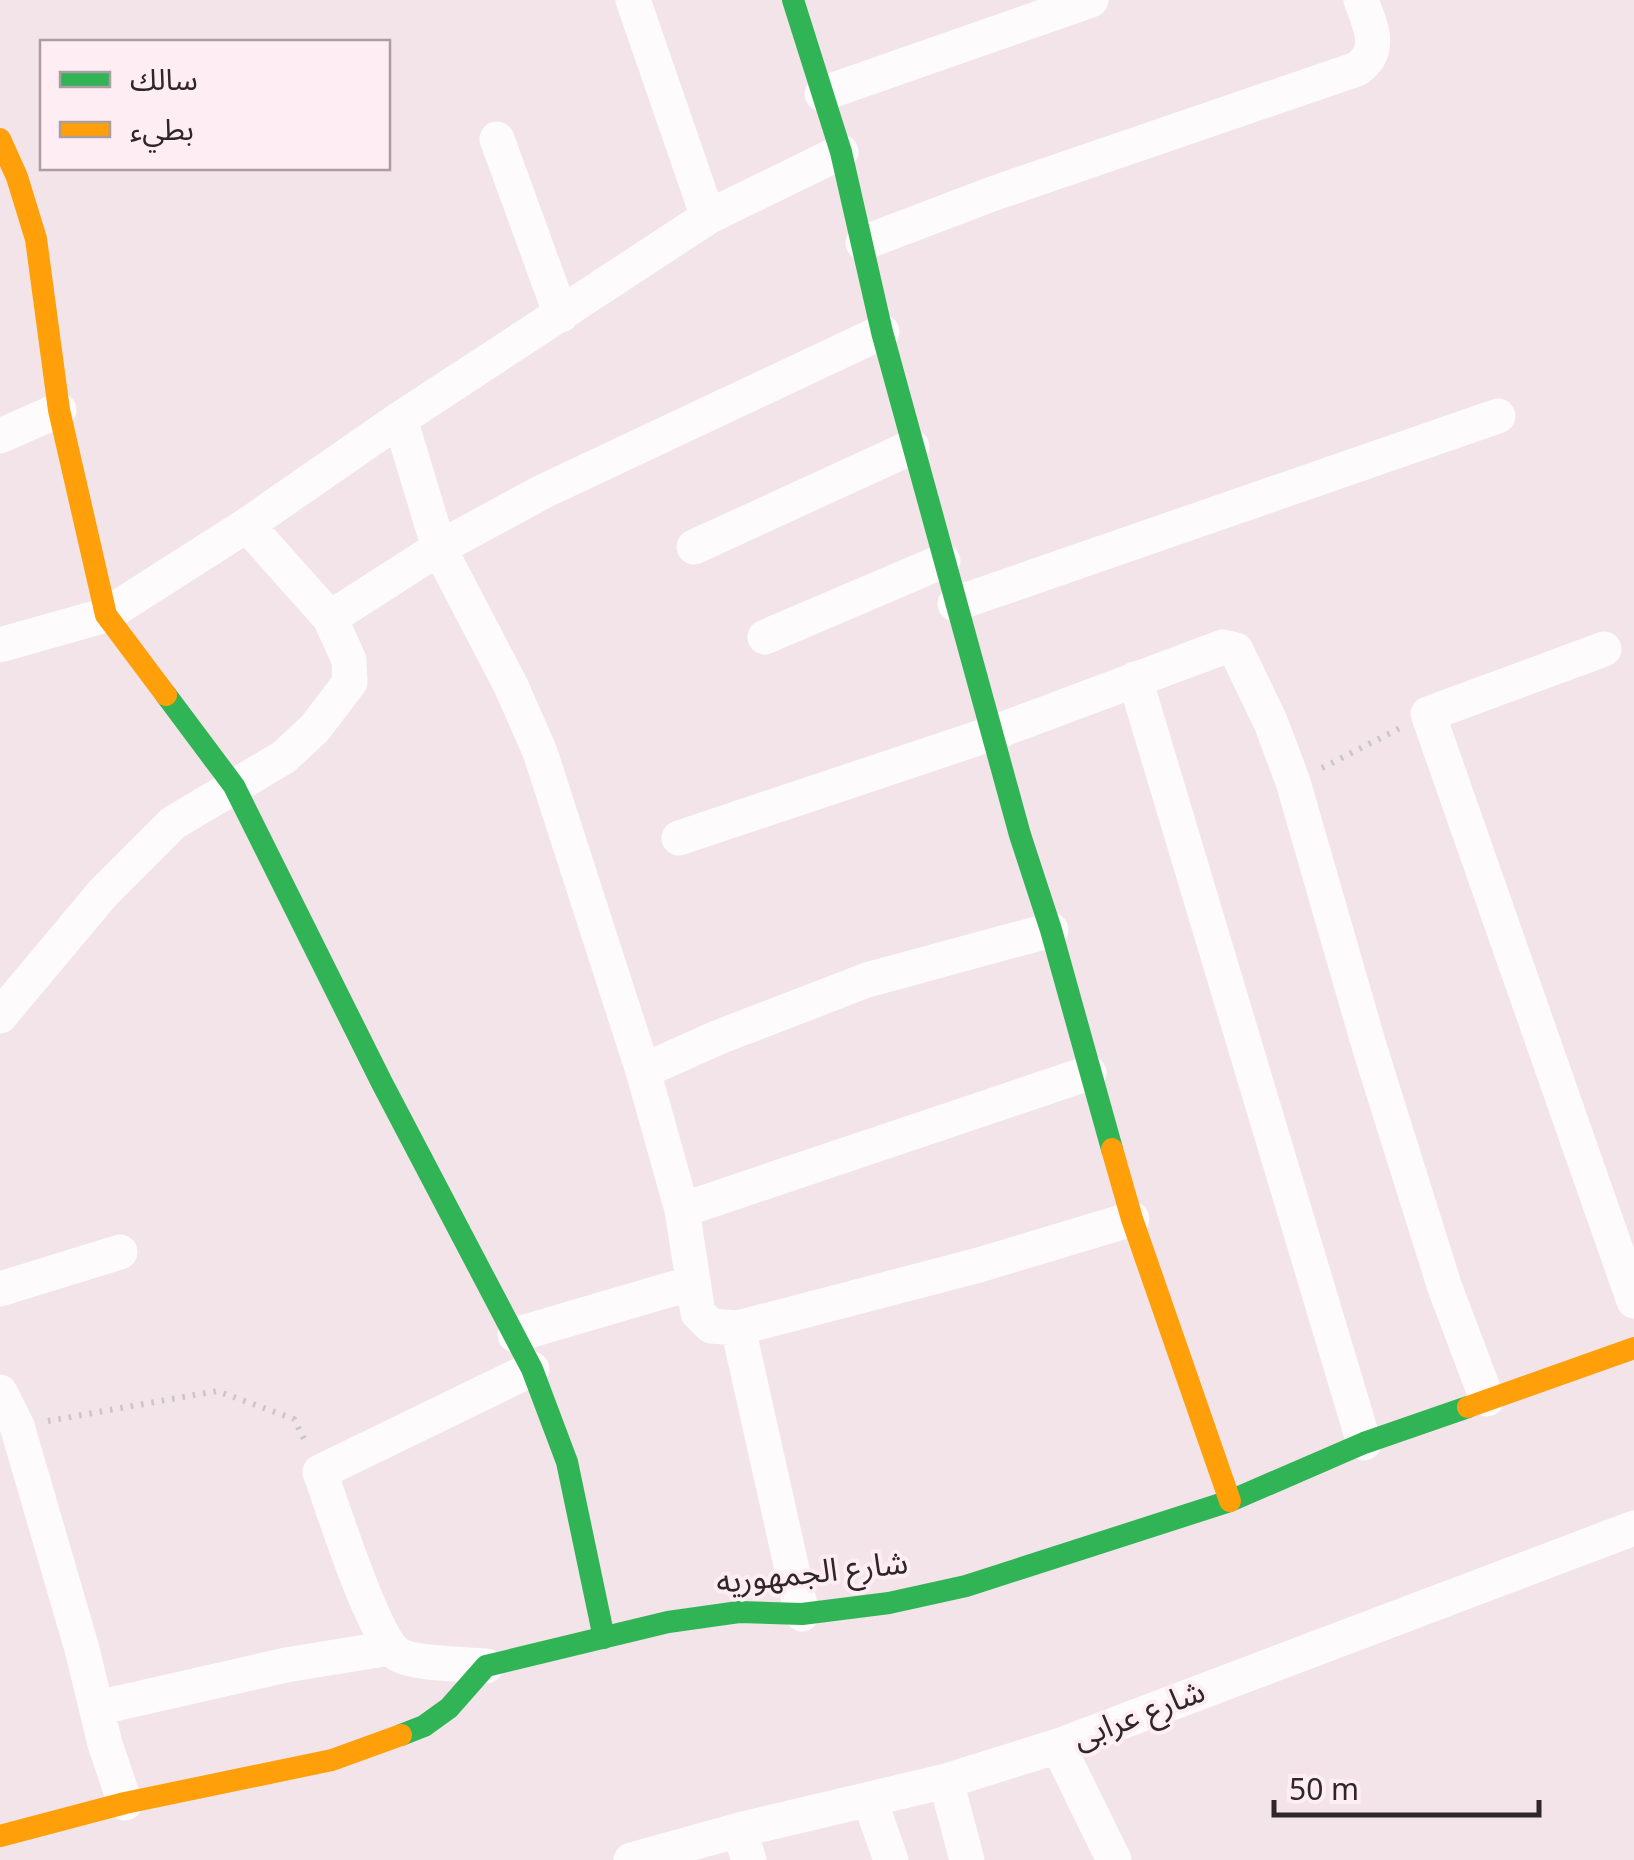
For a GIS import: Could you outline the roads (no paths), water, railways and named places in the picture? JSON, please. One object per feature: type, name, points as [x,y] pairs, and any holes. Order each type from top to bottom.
[{"type":"street","points":[[633,0],[708,217]]},
{"type":"street","points":[[794,0],[841,152],[882,332],[943,561],[1089,1073],[1132,1219],[1230,1501]]},
{"type":"street","points":[[822,94],[1091,0]]},
{"type":"street","points":[[863,242],[1357,69],[1374,50],[1374,36],[1362,0]]},
{"type":"street","points":[[497,138],[561,315]]},
{"type":"street","points":[[0,139],[17,177],[36,240],[60,410],[106,615],[234,786],[382,1082],[532,1368],[567,1462],[604,1638]]},
{"type":"street","points":[[0,645],[106,615],[248,525],[400,419],[708,217],[841,152]]},
{"type":"street","points":[[330,618],[439,548],[542,492],[882,332]]},
{"type":"street","points":[[0,436],[60,410]]},
{"type":"street","points":[[955,604],[1498,416]]},
{"type":"street","points":[[400,419],[439,548],[511,686],[540,752],[682,1210],[695,1305],[702,1320],[717,1328],[738,1328],[979,1265],[1132,1219]]},
{"type":"street","points":[[694,547],[912,447]]},
{"type":"street","points":[[0,1016],[104,892],[173,823],[284,757],[315,728],[350,682],[349,660],[330,618],[248,525]]},
{"type":"street","points":[[765,637],[943,561]]},
{"type":"street","points":[[679,838],[993,733],[1223,648],[1236,650],[1271,723],[1293,782],[1381,1086],[1446,1288],[1487,1399]]},
{"type":"street","points":[[1604,650],[1428,714],[1634,1301]]},
{"type":"street","points":[[1135,680],[1364,1442]]},
{"type":"street","points":[[642,1071],[718,1037],[867,980],[1051,930]]},
{"type":"street","points":[[682,1210],[1089,1073]]},
{"type":"street","points":[[0,1290],[120,1252]]},
{"type":"street","points":[[515,1335],[692,1283]]},
{"type":"street","points":[[738,1328],[802,1614]]},
{"type":"street","name":"شارع الجمهوريه","points":[[486,1666],[668,1622],[740,1612],[802,1614],[890,1603],[966,1586],[1230,1501],[1364,1442],[1634,1348]]},
{"type":"street","points":[[486,1666],[410,1660],[390,1648],[374,1619],[320,1472],[532,1368]]},
{"type":"street","points":[[0,1392],[17,1426],[126,1803]]},
{"type":"street","name":"شارع عرابى","points":[[631,1860],[744,1845],[870,1801],[946,1782],[1058,1746],[1634,1528]]},
{"type":"street","points":[[97,1708],[286,1665],[390,1648]]},
{"type":"street","points":[[0,1836],[126,1803],[332,1760],[379,1744],[424,1726],[449,1708],[486,1666]]},
{"type":"street","points":[[1058,1746],[1114,1860]]},
{"type":"street","points":[[946,1782],[966,1860]]},
{"type":"street","points":[[870,1801],[892,1860]]}]
